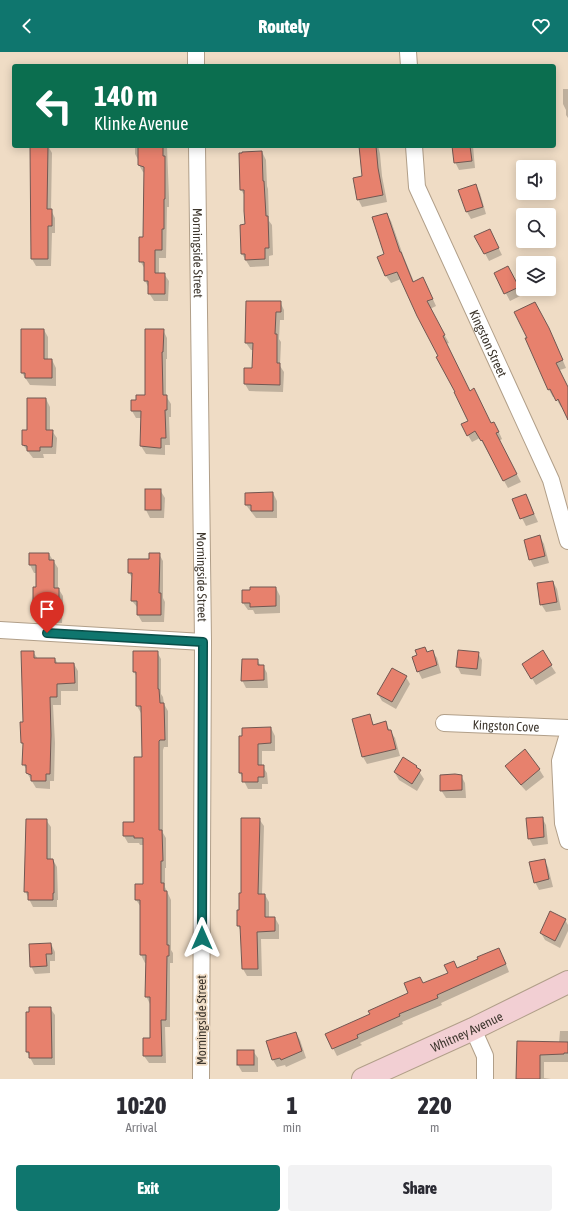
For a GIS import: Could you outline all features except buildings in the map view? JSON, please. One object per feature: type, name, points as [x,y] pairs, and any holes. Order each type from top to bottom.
[{"type":"main road","name":"Whitney Avenue","points":[[364,1079],[473,1029],[568,982]]},
{"type":"street","points":[[196,52],[196,64]]},
{"type":"street","points":[[408,52],[409,64]]},
{"type":"street","name":"Morningside Street","points":[[197,148],[203,642],[201,1079]]},
{"type":"street","name":"Kingston Street","points":[[414,148],[417,187],[551,480],[568,541]]},
{"type":"street","points":[[0,630],[203,642]]},
{"type":"street","name":"Kingston Cove","points":[[444,723],[568,728]]},
{"type":"street","points":[[568,734],[560,761],[563,823],[568,841]]},
{"type":"street","points":[[473,1029],[486,1056],[485,1079]]},
{"type":"route","points":[[47,633],[203,642],[202,938]]}]
